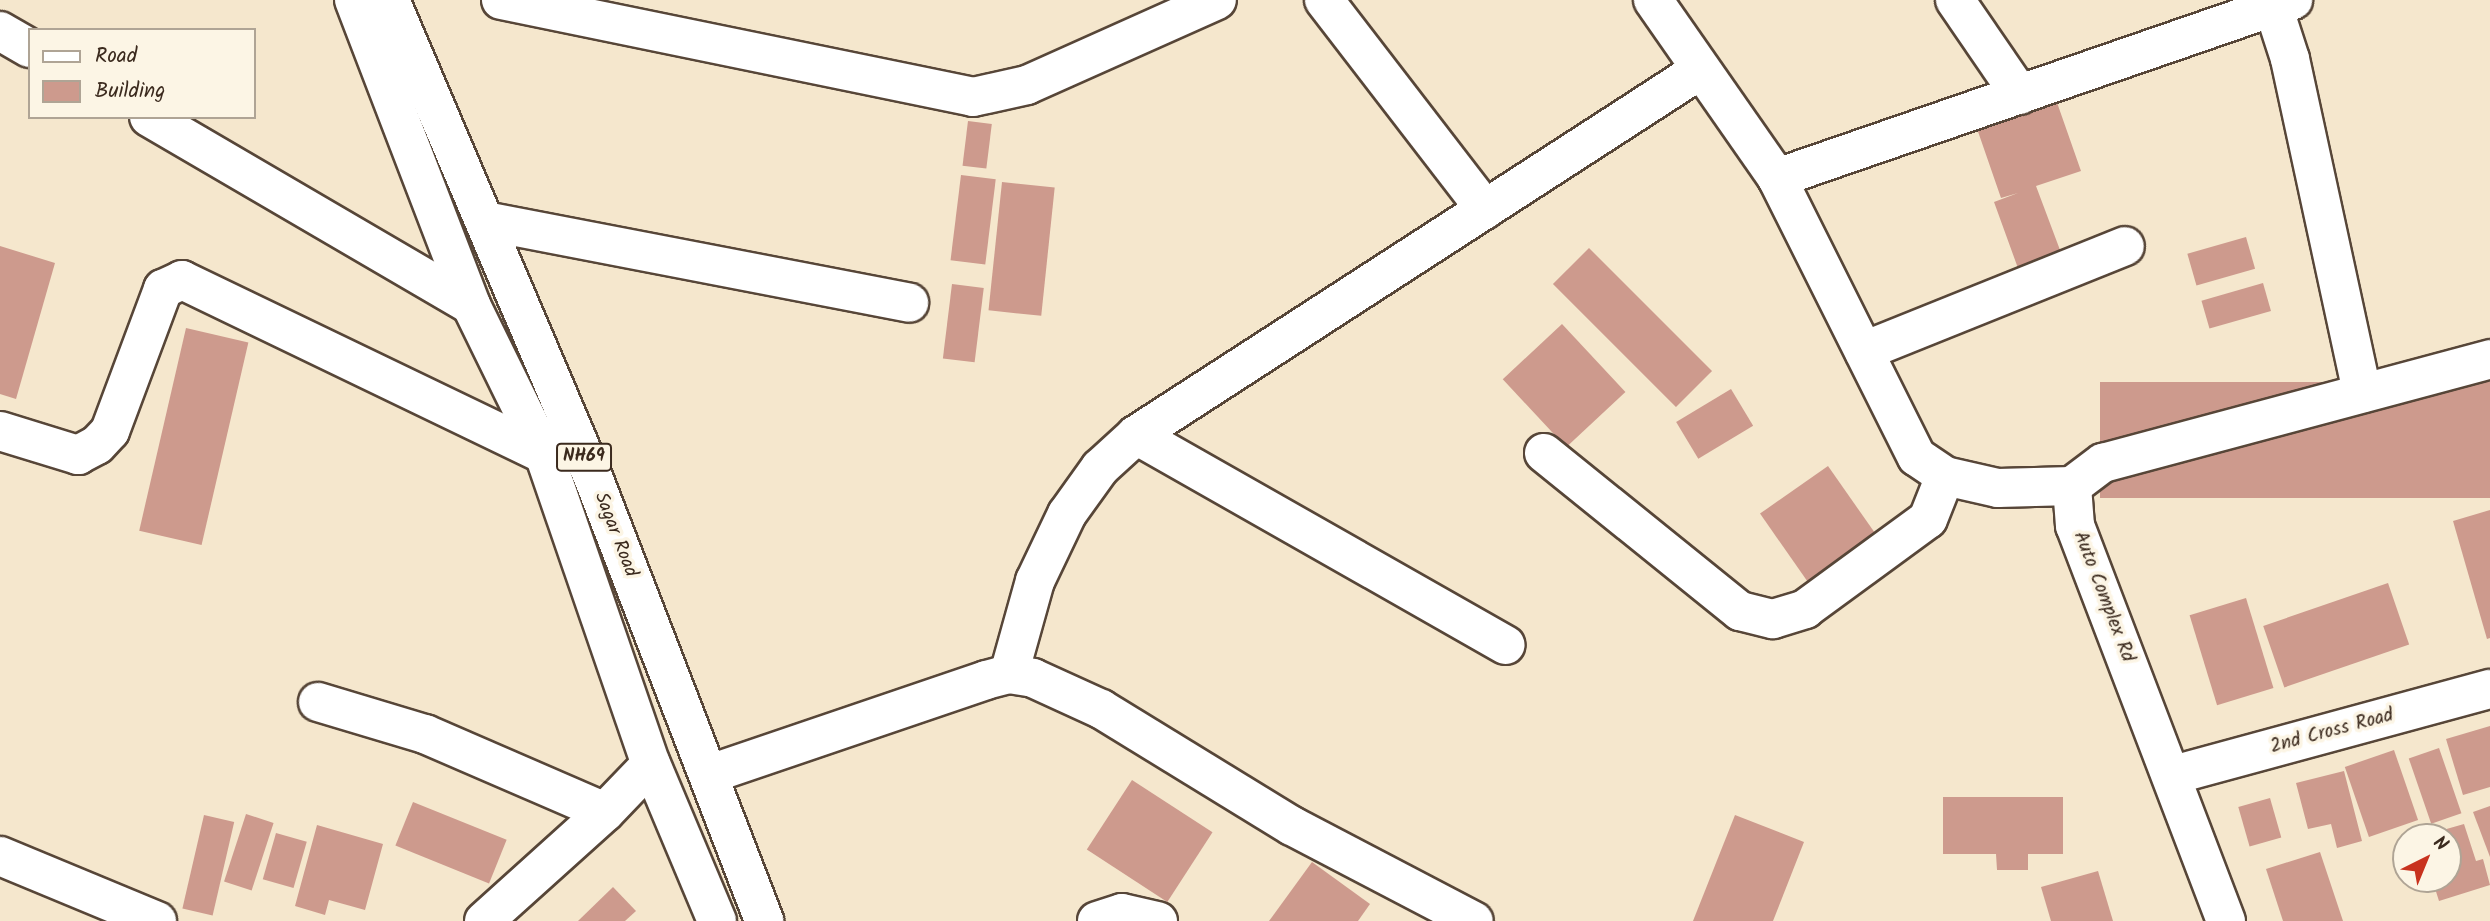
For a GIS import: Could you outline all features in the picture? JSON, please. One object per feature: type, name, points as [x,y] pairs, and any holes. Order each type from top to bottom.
[{"type":"main road","name":"Sagar Road","points":[[354,0],[471,305],[544,454],[651,764],[717,921]]},
{"type":"main road","name":"Sagar Road","points":[[390,0],[485,222],[710,774],[764,921]]},
{"type":"main road","points":[[501,0],[973,97],[1027,85],[1217,0]]},
{"type":"main road","points":[[1324,0],[1485,209]]},
{"type":"main road","points":[[1653,0],[1777,178],[1917,457],[1945,476],[1998,488],[2072,486],[2103,463],[2490,359]]},
{"type":"main road","points":[[1955,0],[2020,95]]},
{"type":"main road","points":[[1777,178],[2280,3],[2362,393]]},
{"type":"main road","points":[[0,31],[28,47]]},
{"type":"main road","points":[[1009,674],[1035,581],[1067,514],[1100,468],[1136,435],[1700,70]]},
{"type":"main road","points":[[152,119],[471,305]]},
{"type":"main road","points":[[485,222],[909,303]]},
{"type":"main road","points":[[1864,351],[2125,246]]},
{"type":"main road","points":[[0,431],[78,455],[97,445],[110,431],[163,289],[182,280],[544,454]]},
{"type":"main road","points":[[1136,435],[1505,645]]},
{"type":"main road","points":[[1544,453],[1740,611],[1773,618],[1805,609],[1928,519],[1945,476]]},
{"type":"main road","name":"Auto Complex Rd","points":[[2072,486],[2075,526],[2173,775],[2226,921]]},
{"type":"main road","points":[[710,774],[1009,674],[1033,678],[1101,709],[1293,825],[1474,921]]},
{"type":"main road","name":"2nd Cross Road","points":[[2173,775],[2490,689]]},
{"type":"main road","points":[[317,702],[425,734],[605,812]]},
{"type":"main road","points":[[484,921],[605,812],[651,764]]},
{"type":"main road","points":[[0,856],[158,921]]},
{"type":"main road","points":[[1097,921],[1122,913],[1158,921]]},
{"type":"building","points":[[2054,94],[2081,171],[2036,186],[2066,266],[2023,282],[1994,202],[2018,193],[2001,198],[1974,120]]},
{"type":"building","points":[[968,121],[992,124],[986,169],[963,166]]},
{"type":"building","points":[[961,175],[996,179],[985,265],[951,260]]},
{"type":"building","points":[[1002,182],[1055,188],[1041,316],[989,310]]},
{"type":"building","points":[[2246,237],[2255,269],[2196,286],[2187,254]]},
{"type":"building","points":[[0,246],[55,263],[16,399],[0,394]]},
{"type":"building","points":[[1589,248],[1712,371],[1676,407],[1553,284]]},
{"type":"building","points":[[2263,283],[2271,311],[2209,329],[2201,301]]},
{"type":"building","points":[[952,284],[984,288],[975,362],[943,358]]},
{"type":"building","points":[[1562,324],[1625,392],[1566,447],[1503,379]]},
{"type":"building","points":[[186,328],[248,342],[202,545],[139,531]]},
{"type":"building","points":[[2100,382],[2490,382],[2490,498],[2100,498]]},
{"type":"building","points":[[1731,389],[1753,426],[1698,459],[1676,422]]},
{"type":"building","points":[[1828,466],[1881,541],[1813,589],[1760,514]]},
{"type":"building","points":[[2490,510],[2490,638],[2487,639],[2453,521]]},
{"type":"building","points":[[2388,583],[2409,644],[2284,687],[2263,626]]},
{"type":"building","points":[[2246,598],[2273,688],[2217,705],[2190,615]]},
{"type":"building","points":[[2490,726],[2490,787],[2463,795],[2446,739]]},
{"type":"building","points":[[2439,748],[2461,813],[2431,823],[2409,758]]},
{"type":"building","points":[[2394,750],[2418,820],[2392,823],[2392,829],[2369,837],[2345,767]]},
{"type":"building","points":[[2344,771],[2362,841],[2337,848],[2331,824],[2308,829],[2296,783]]},
{"type":"building","points":[[1132,780],[1213,832],[1167,902],[1087,850]]},
{"type":"building","points":[[1943,797],[2063,797],[2063,854],[2028,854],[2028,870],[1997,870],[1996,854],[1943,854]]},
{"type":"building","points":[[2270,798],[2281,837],[2250,847],[2238,807]]},
{"type":"building","points":[[413,802],[507,840],[489,883],[395,846]]},
{"type":"building","points":[[2490,806],[2490,857],[2473,812]]},
{"type":"building","points":[[246,814],[274,823],[252,890],[224,882]]},
{"type":"building","points":[[204,815],[234,822],[213,916],[182,909]]},
{"type":"building","points":[[1735,815],[1804,842],[1773,921],[1693,921]]},
{"type":"building","points":[[317,825],[383,844],[365,910],[329,900],[325,915],[295,906]]},
{"type":"building","points":[[2462,825],[2476,861],[2483,859],[2490,885],[2439,901],[2436,893],[2462,893]]},
{"type":"building","points":[[276,833],[307,842],[294,888],[263,879]]},
{"type":"building","points":[[2320,852],[2343,921],[2283,921],[2266,869]]},
{"type":"building","points":[[1312,862],[1370,904],[1358,921],[1269,921]]},
{"type":"building","points":[[2098,871],[2113,921],[2051,921],[2041,887]]},
{"type":"building","points":[[613,887],[636,911],[625,921],[578,921]]}]
